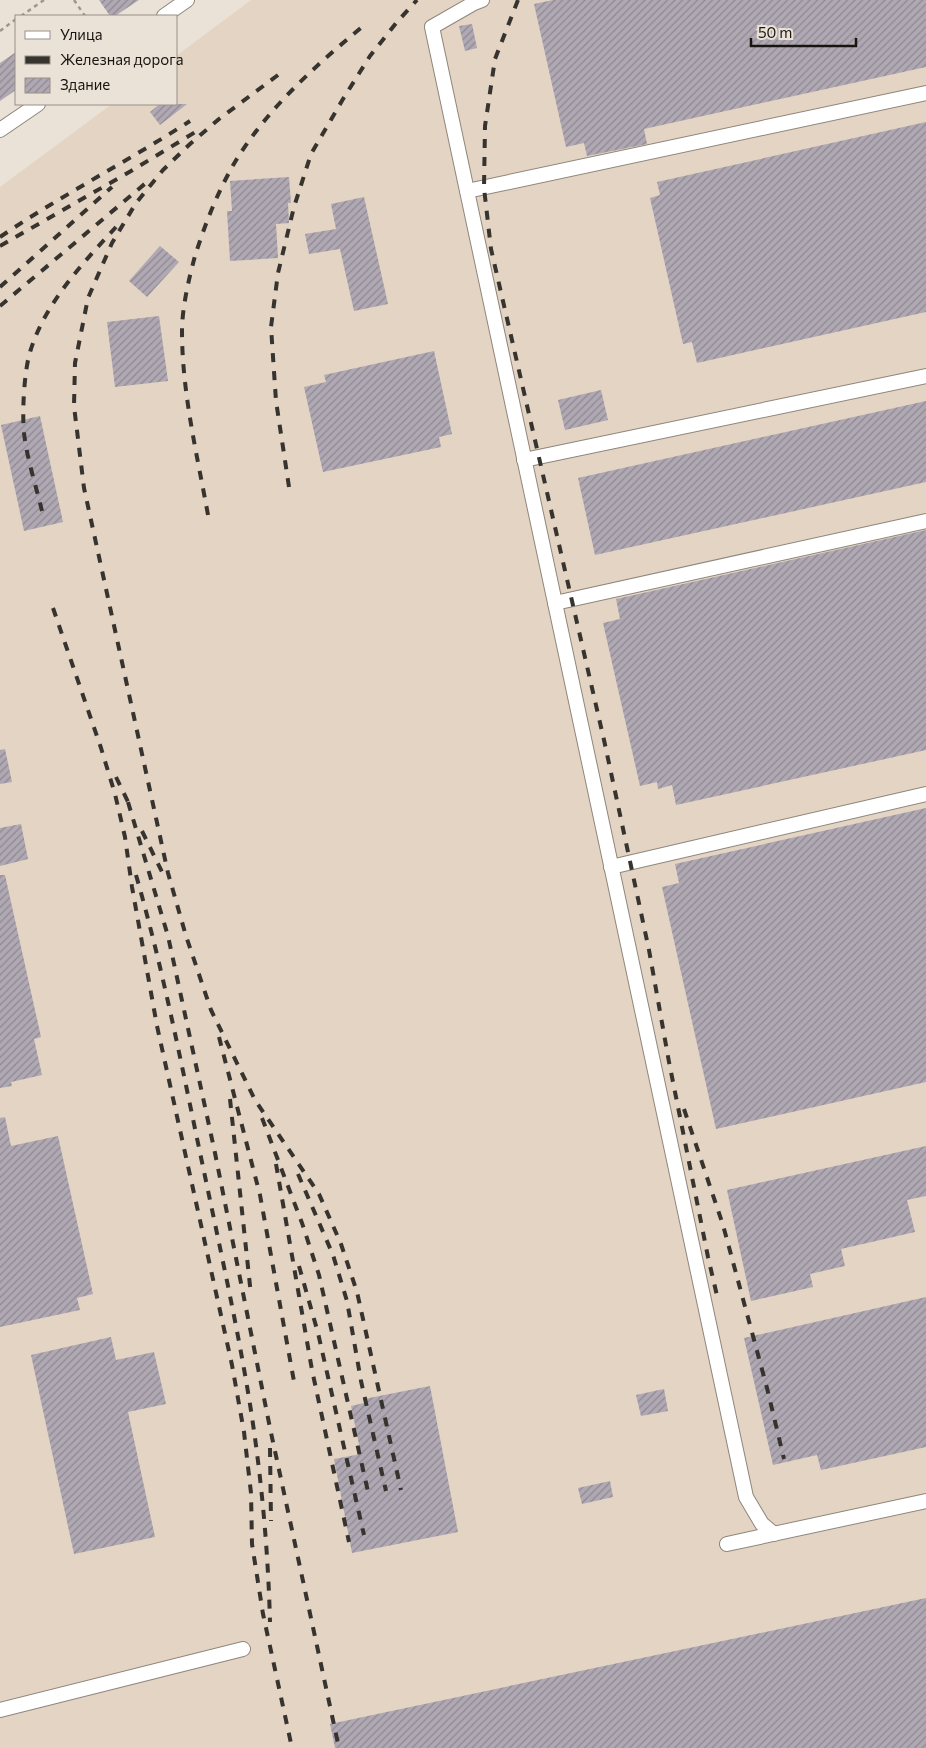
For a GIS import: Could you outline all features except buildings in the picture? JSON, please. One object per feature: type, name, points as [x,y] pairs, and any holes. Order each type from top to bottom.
[{"type":"lane","points":[[165,15],[187,0]]},
{"type":"lane","points":[[482,0],[432,27],[746,1497],[762,1524],[774,1534]]},
{"type":"lane","points":[[467,191],[926,93]]},
{"type":"lane","points":[[0,130],[37,105]]},
{"type":"lane","points":[[524,460],[926,376]]},
{"type":"lane","points":[[555,603],[926,521]]},
{"type":"lane","points":[[611,867],[926,794]]},
{"type":"lane","points":[[728,1544],[926,1501]]},
{"type":"lane","points":[[0,1710],[243,1649]]},
{"type":"path","points":[[22,15],[44,0]]},
{"type":"path","points":[[74,0],[84,15]]},
{"type":"path","points":[[0,31],[15,20]]},
{"type":"shaded area","points":[[251,0],[926,0],[926,1748],[0,1748],[0,187],[111,105],[178,105],[178,55]]},
{"type":"railway","points":[[289,487],[276,401],[271,327],[278,273],[294,207],[311,154],[343,99],[370,56],[417,0]]},
{"type":"railway","points":[[518,0],[495,59],[485,126],[484,188],[491,249],[604,740],[649,950],[669,1062],[718,1300]]},
{"type":"railway","points":[[208,515],[191,423],[183,354],[183,313],[195,256],[218,196],[235,162],[248,143],[293,89],[362,27]]},
{"type":"railway","points":[[278,75],[219,119],[190,144],[163,170],[136,203],[112,243],[88,298],[75,363],[74,406],[84,488],[168,873],[186,936],[211,1010],[255,1100],[319,1194],[341,1244],[357,1292],[401,1490]]},
{"type":"railway","points":[[0,237],[190,121]]},
{"type":"railway","points":[[0,246],[197,131]]},
{"type":"railway","points":[[0,306],[147,182]]},
{"type":"railway","points":[[0,287],[112,187]]},
{"type":"railway","points":[[42,511],[29,463],[24,433],[24,391],[31,349],[46,315],[56,299],[79,269],[116,227]]},
{"type":"railway","points":[[53,608],[101,748],[115,794],[125,837],[157,1026],[232,1365],[244,1432],[251,1493],[252,1544],[263,1614],[292,1748]]},
{"type":"railway","points":[[116,777],[131,808]]},
{"type":"railway","points":[[128,802],[168,936],[215,1153],[270,1428],[339,1748]]},
{"type":"railway","points":[[142,831],[164,876]]},
{"type":"railway","points":[[136,875],[174,1027],[229,1289],[244,1371],[253,1426],[266,1538],[270,1622]]},
{"type":"railway","points":[[219,1037],[260,1195],[295,1387]]},
{"type":"railway","points":[[230,1099],[251,1295]]},
{"type":"railway","points":[[684,1109],[723,1225],[784,1459]]},
{"type":"railway","points":[[262,1118],[302,1223],[319,1275],[369,1496]]},
{"type":"railway","points":[[276,1164],[312,1370],[349,1542]]},
{"type":"railway","points":[[298,1174],[333,1255],[347,1301],[361,1381],[386,1491]]},
{"type":"railway","points":[[299,1266],[318,1333],[364,1535]]},
{"type":"railway","points":[[270,1448],[271,1521]]}]
